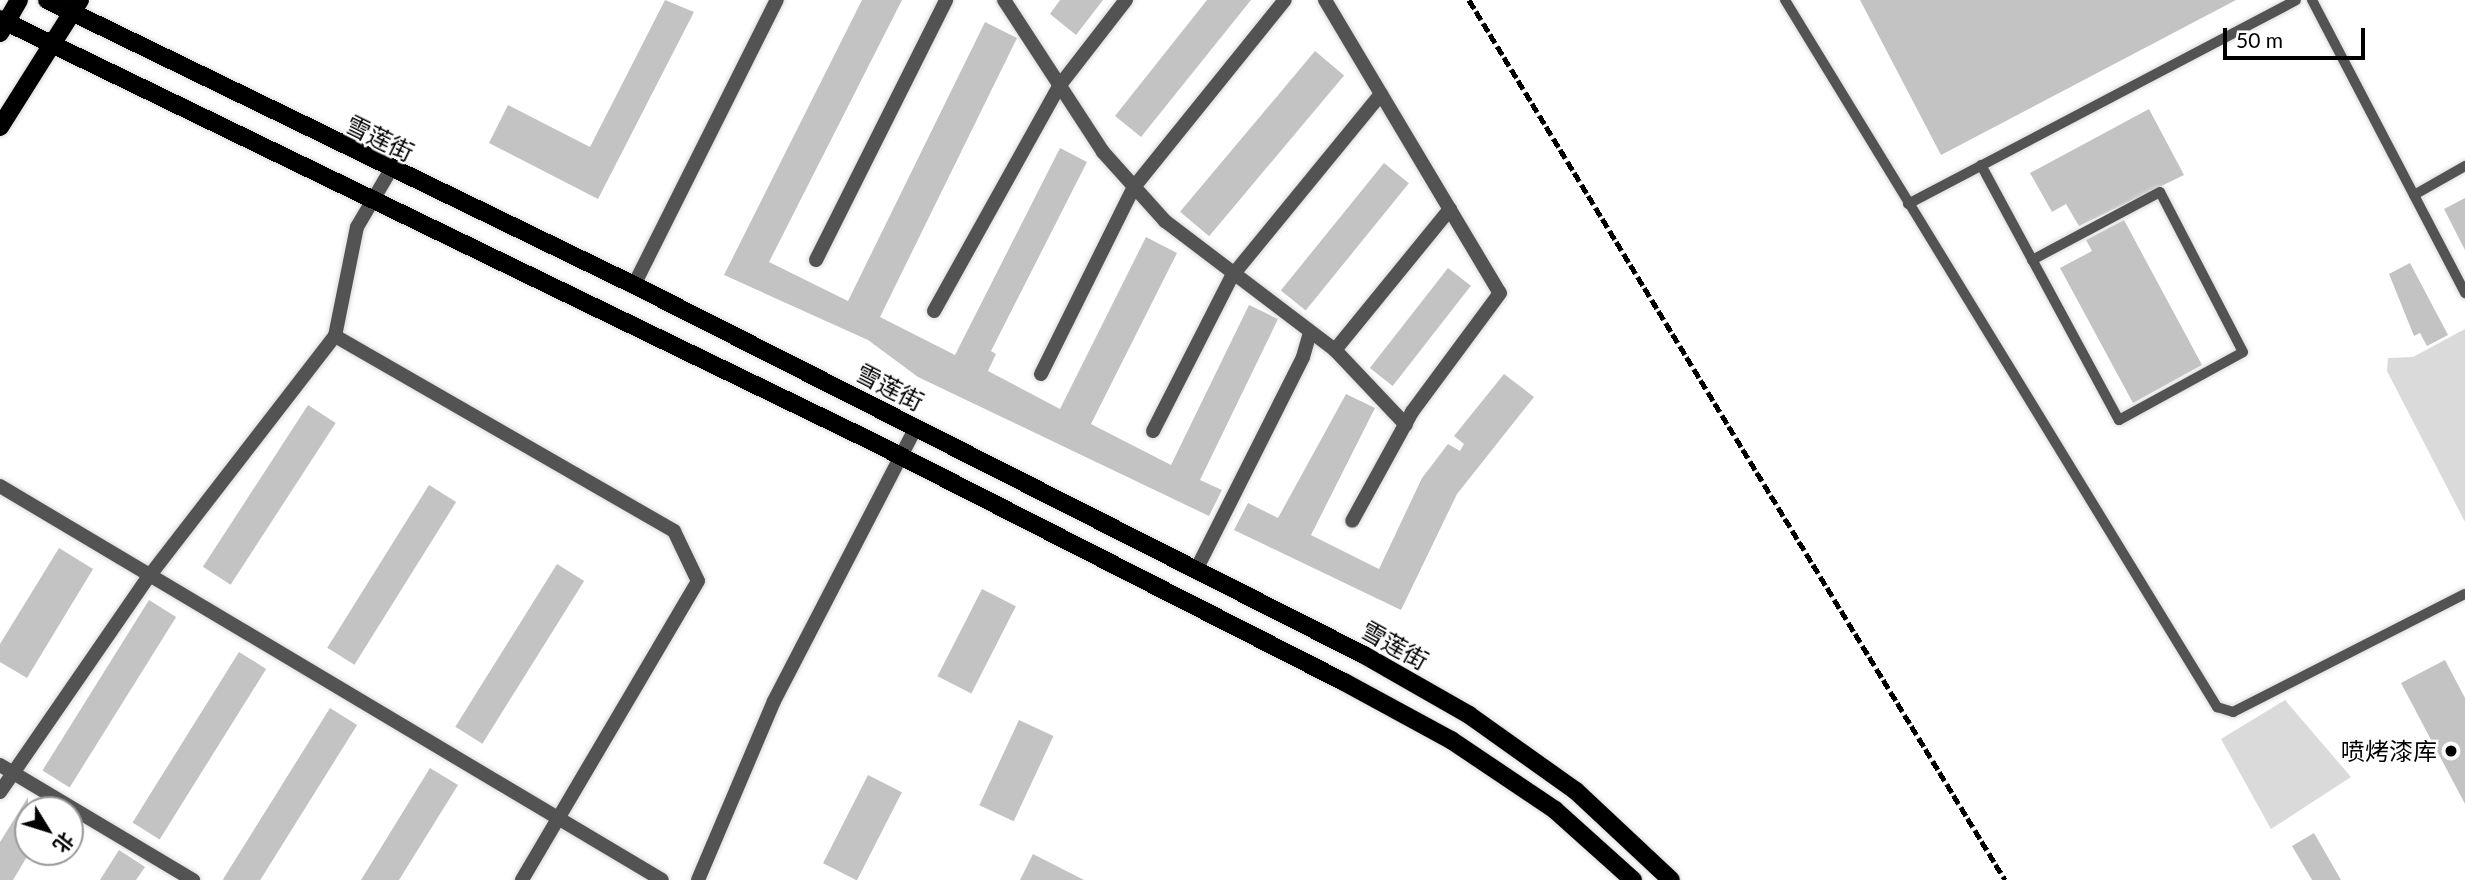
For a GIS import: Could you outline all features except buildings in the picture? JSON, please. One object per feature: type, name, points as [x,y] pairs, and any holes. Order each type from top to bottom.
[{"type":"main road","points":[[19,0],[2,25],[51,45],[370,203],[900,456],[1451,740],[1555,810],[1633,880]]},
{"type":"main road","name":"雪莲街","points":[[47,0],[75,6],[390,171],[634,285],[1196,570],[1469,715],[1576,791],[1671,880]]},
{"type":"main road","points":[[0,127],[75,6]]},
{"type":"street","points":[[634,285],[777,0]]},
{"type":"street","points":[[816,260],[946,0]]},
{"type":"street","points":[[1004,0],[1059,85],[1134,187],[1232,276],[1335,350],[1406,425]]},
{"type":"street","points":[[934,311],[1059,85],[1126,0]]},
{"type":"street","points":[[1041,374],[1134,187],[1285,0]]},
{"type":"street","points":[[1325,0],[1500,293],[1406,425],[1352,521]]},
{"type":"street","points":[[1153,431],[1232,276],[1381,94]]},
{"type":"street","points":[[0,792],[147,579],[335,336],[357,227],[390,171]]},
{"type":"street","points":[[1335,350],[1450,209]]},
{"type":"street","points":[[1196,570],[1303,357],[1310,332]]},
{"type":"street","points":[[335,336],[674,531],[698,581],[522,880]]},
{"type":"street","points":[[698,880],[774,701],[916,428]]},
{"type":"street","points":[[0,486],[147,579],[662,880]]},
{"type":"street","points":[[0,765],[193,880]]},
{"type":"lane","points":[[1786,0],[1908,204],[2217,706],[2233,712],[2465,594]]},
{"type":"lane","points":[[1908,204],[2296,0]]},
{"type":"lane","points":[[2312,0],[2465,293]]},
{"type":"lane","points":[[1981,165],[2032,260],[2119,421],[2243,352],[2160,192],[2032,260]]},
{"type":"lane","points":[[2414,195],[2465,166]]},
{"type":"shaded area","points":[[2465,329],[2465,522],[2387,371],[2388,358],[2413,357]]},
{"type":"shaded area","points":[[2285,700],[2351,777],[2271,829],[2221,739]]},
{"type":"railway","points":[[1469,0],[2005,880]]},
{"type":"place","name":"喷烤漆库","points":[[2451,751]]}]
